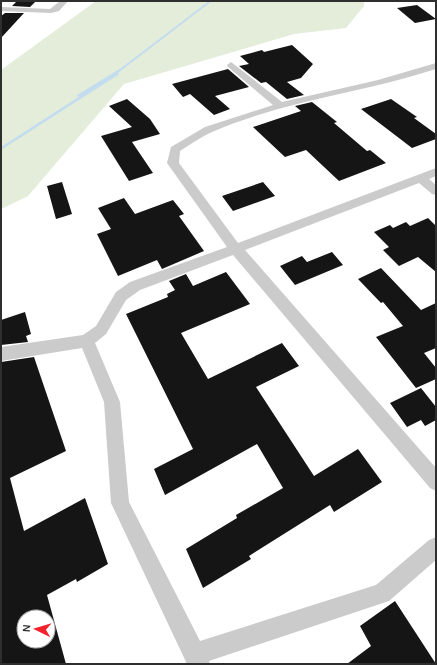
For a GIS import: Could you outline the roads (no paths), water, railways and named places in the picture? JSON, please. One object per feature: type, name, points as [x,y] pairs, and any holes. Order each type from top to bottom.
[{"type":"street","points":[[1,9],[51,11],[56,9],[64,1]]},
{"type":"street","points":[[231,65],[279,105]]},
{"type":"street","points":[[436,66],[406,77],[279,105],[209,129],[175,149],[173,163],[236,249],[326,352],[436,482]]},
{"type":"street","points":[[1,354],[87,340],[101,330],[121,296],[135,286],[436,172]]},
{"type":"street","points":[[420,178],[436,191]]},
{"type":"street","points":[[87,340],[112,402],[120,503],[197,659],[382,594],[436,547]]},
{"type":"waterway","points":[[1,149],[117,74],[78,96],[122,69],[211,1]]}]
